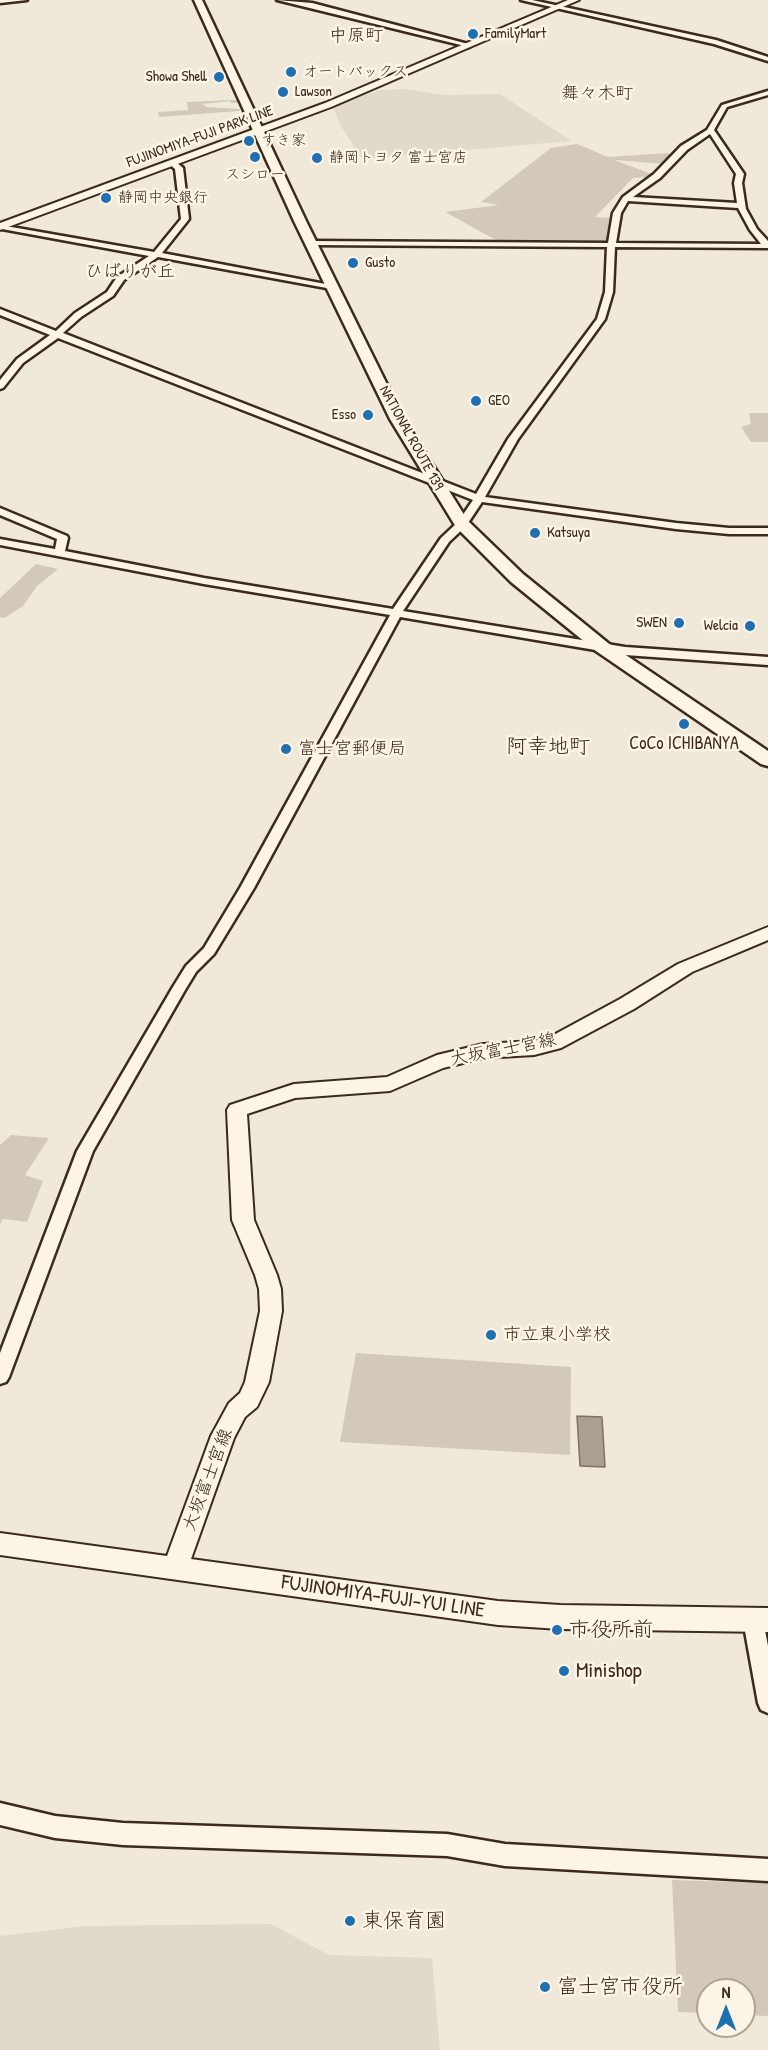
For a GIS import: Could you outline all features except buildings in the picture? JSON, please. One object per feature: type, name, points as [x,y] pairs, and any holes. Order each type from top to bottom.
[{"type":"highway","name":"NATIONAL ROUTE 139","points":[[198,0],[317,243],[465,518],[531,577],[625,651],[768,745]]},
{"type":"highway","name":"NATIONAL ROUTE 139","points":[[206,0],[262,130]]},
{"type":"highway","name":"NATIONAL ROUTE 139","points":[[317,243],[332,286],[397,419],[436,484],[465,518],[531,590],[602,646],[768,760]]},
{"type":"main road","name":"FUJINOMIYA-FUJI PARK LINE","points":[[1,227],[349,96],[575,0]]},
{"type":"main road","name":"大坂富士宮線","points":[[175,1569],[223,1436],[237,1410],[249,1400],[257,1382],[271,1311],[270,1289],[266,1275],[243,1220],[237,1110],[294,1091],[390,1084],[437,1062],[483,1051],[534,1048],[554,1043],[627,1004],[685,968],[768,933]]},
{"type":"main road","name":"FUJINOMIYA-FUJI-YUI LINE","points":[[0,1544],[498,1612],[560,1617],[760,1620]]},
{"type":"street","points":[[0,1],[24,0]]},
{"type":"street","points":[[280,0],[312,5],[469,45]]},
{"type":"street","points":[[524,0],[716,42],[768,59]]},
{"type":"street","points":[[0,1377],[85,1152],[178,990],[191,969],[209,951],[247,888],[397,612],[445,540],[479,499],[513,439],[601,319],[609,292],[612,244],[617,213],[626,199],[657,176],[684,148],[710,131],[724,106],[768,93]]},
{"type":"street","points":[[710,131],[740,174],[738,183],[741,206],[754,230],[768,246]]},
{"type":"street","points":[[0,386],[20,361],[57,334],[78,315],[110,294],[120,279],[156,255],[185,219],[179,168],[172,163]]},
{"type":"street","points":[[626,199],[741,206]]},
{"type":"street","points":[[1,227],[332,286]]},
{"type":"street","points":[[317,243],[768,246]]},
{"type":"street","points":[[0,312],[479,499],[656,524],[729,531],[768,531]]},
{"type":"street","points":[[0,511],[63,538],[59,554]]},
{"type":"street","points":[[0,542],[204,581],[625,651],[768,661]]},
{"type":"street","points":[[760,1620],[768,1703]]},
{"type":"street","points":[[0,1814],[55,1827],[123,1833],[447,1845],[505,1855],[768,1870]]},
{"type":"shaded area","points":[[405,89],[444,95],[500,94],[571,141],[362,159],[341,126],[332,105],[381,90]]},
{"type":"shaded area","points":[[238,100],[240,103],[230,101],[203,104],[206,107],[240,109],[240,111],[159,117],[158,112],[188,110],[187,102]]},
{"type":"shaded area","points":[[577,144],[608,157],[667,153],[675,155],[665,164],[614,160],[657,176],[633,178],[595,217],[613,218],[608,241],[504,241],[494,239],[445,212],[499,205],[481,202],[551,148]]},
{"type":"shaded area","points":[[749,413],[768,413],[768,442],[751,442],[741,427],[751,424]]},
{"type":"shaded area","points":[[36,564],[58,569],[37,586],[23,606],[4,618],[0,617],[0,598]]},
{"type":"shaded area","points":[[11,1135],[49,1138],[25,1175],[43,1181],[27,1222],[3,1219],[0,1224],[0,1145]]},
{"type":"shaded area","points":[[356,1353],[571,1367],[570,1455],[340,1442]]},
{"type":"shaded area","points":[[577,1416],[602,1417],[605,1467],[580,1466]]},
{"type":"shaded area","points":[[672,1880],[768,1883],[768,2016],[756,2016],[756,1978],[696,1978],[696,2013],[678,2012]]},
{"type":"shaded area","points":[[271,1924],[329,1955],[432,1958],[440,2050],[0,2050],[0,1936],[84,1926]]},
{"type":"waterway","points":[[719,41],[734,46]]},
{"type":"waterway","points":[[0,308],[50,328]]},
{"type":"place","name":"FamilyMart","points":[[473,34]]},
{"type":"place","name":"オートバックス","points":[[291,72]]},
{"type":"place","name":"Showa Shell","points":[[219,77]]},
{"type":"place","name":"Lawson","points":[[283,92]]},
{"type":"place","name":"すき家","points":[[249,141]]},
{"type":"place","name":"スシロー","points":[[255,157]]},
{"type":"place","name":"静岡トヨタ 富士宮店","points":[[317,158]]},
{"type":"place","name":"静岡中央銀行","points":[[106,198]]},
{"type":"place","name":"Gusto","points":[[353,263]]},
{"type":"place","name":"GEO","points":[[476,401]]},
{"type":"place","name":"Esso","points":[[368,415]]},
{"type":"place","name":"Katsuya","points":[[535,533]]},
{"type":"place","name":"SWEN","points":[[679,623]]},
{"type":"place","name":"Welcia","points":[[750,626]]},
{"type":"place","name":"CoCo ICHIBANYA","points":[[684,724]]},
{"type":"place","name":"富士宮郵便局","points":[[286,749]]},
{"type":"place","name":"市立東小学校","points":[[491,1335]]},
{"type":"place","name":"市役所前","points":[[557,1630]]},
{"type":"place","name":"Minishop","points":[[564,1671]]},
{"type":"place","name":"東保育園","points":[[350,1921]]},
{"type":"place","name":"富士宮市役所","points":[[545,1987]]},
{"type":"district","name":"中原町","points":[[356,36]]},
{"type":"district","name":"舞々木町","points":[[597,94]]},
{"type":"district","name":"ひばりが丘","points":[[130,272]]},
{"type":"district","name":"阿幸地町","points":[[548,747]]}]
